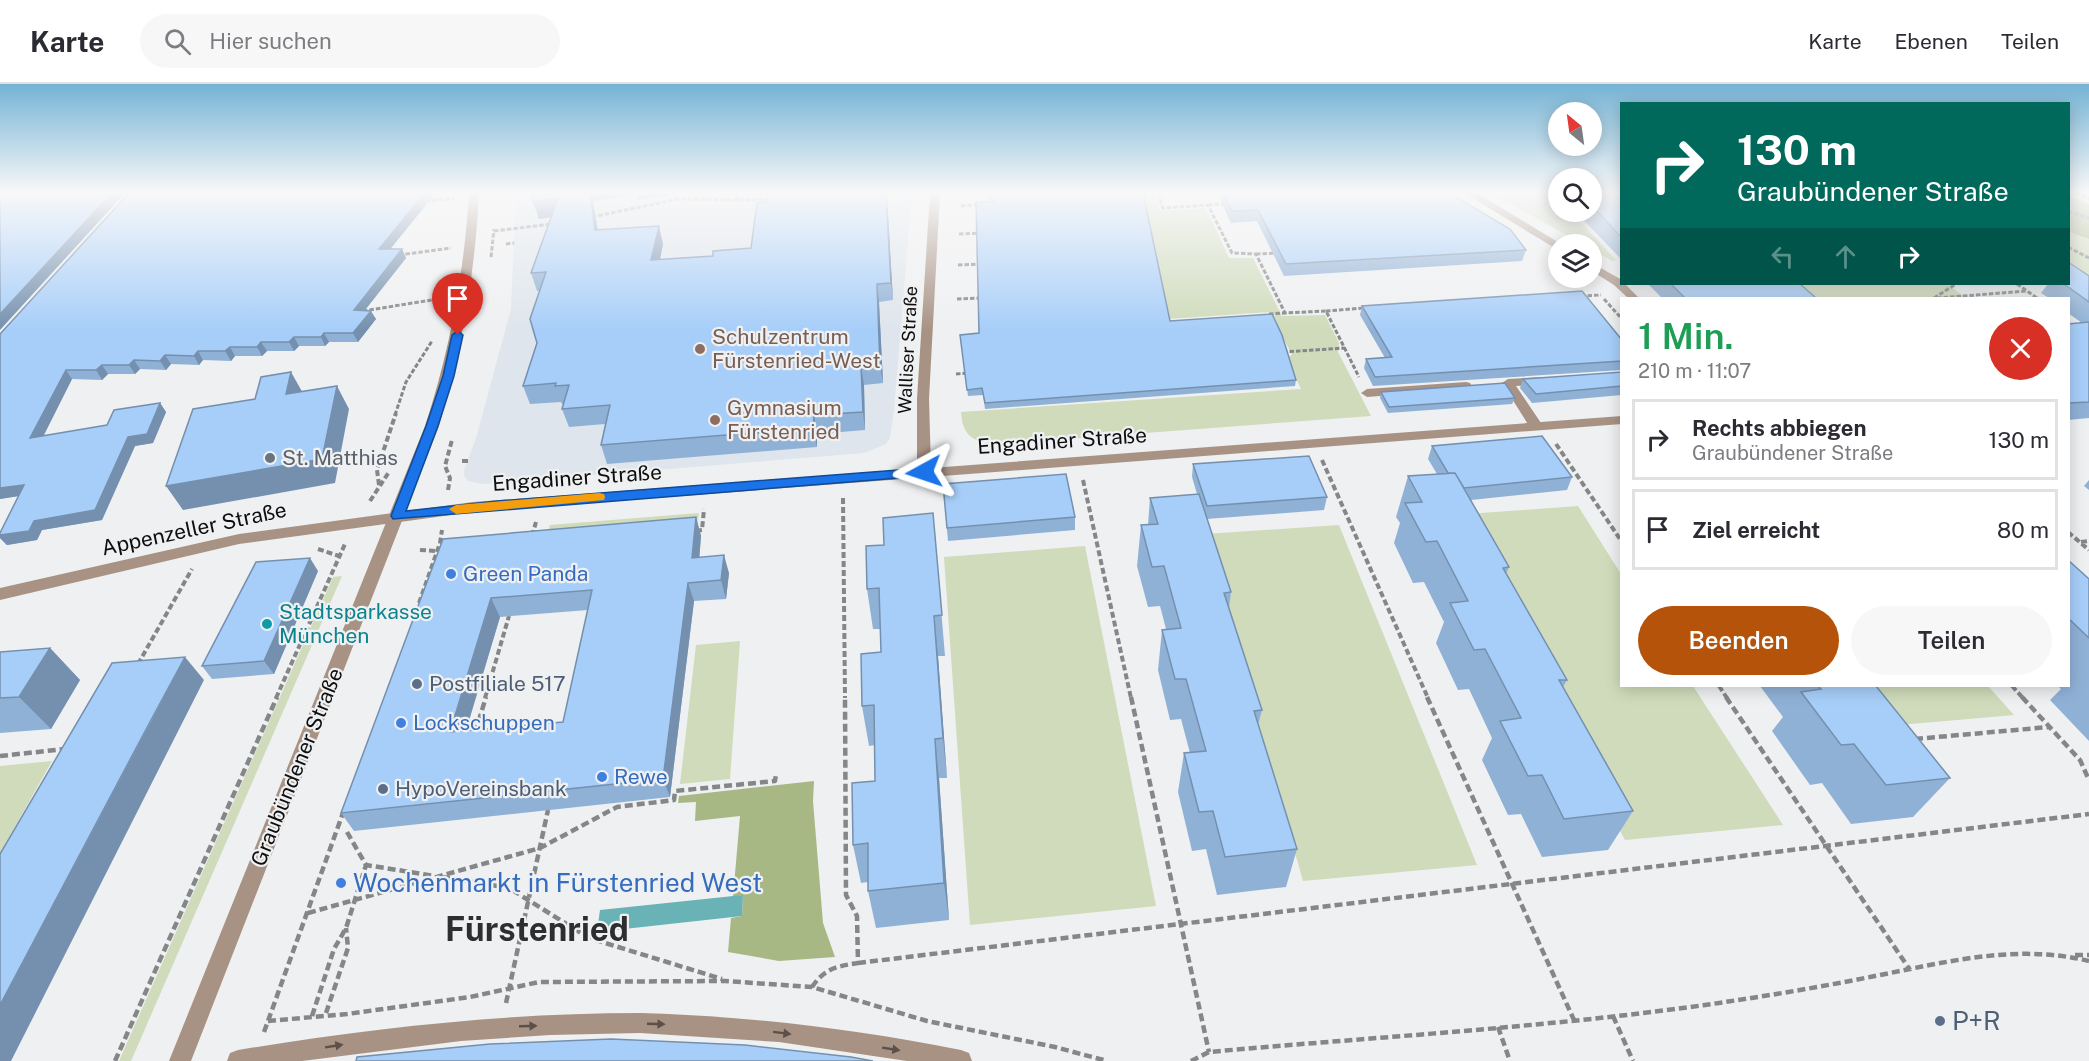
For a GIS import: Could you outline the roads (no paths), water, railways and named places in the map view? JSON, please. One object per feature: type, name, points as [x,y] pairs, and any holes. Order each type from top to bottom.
[{"type":"street","name":"Graubündener Straße","points":[[180,1061],[422,456],[449,376],[468,286],[473,239]]},
{"type":"street","name":"Walliser Straße","points":[[924,472],[923,399],[932,239]]},
{"type":"street","points":[[1602,273],[1618,283],[1631,296]]},
{"type":"street","points":[[1367,393],[1553,380]]},
{"type":"street","points":[[1496,384],[1540,426]]},
{"type":"street","name":"Engadiner Straße","points":[[398,516],[485,506],[1620,420]]},
{"type":"street","name":"Appenzeller Straße","points":[[0,594],[206,545],[398,516]]},
{"type":"street","points":[[247,1059],[340,1045],[501,1027],[597,1023],[726,1027],[837,1040],[961,1061]]},
{"type":"water","points":[[743,895],[742,916],[597,932],[600,910]]},
{"type":"place","name":"Schulzentrum Fürstenried-West","points":[[700,349]]},
{"type":"place","name":"Gymnasium Fürstenried","points":[[715,420]]},
{"type":"place","name":"St. Matthias","points":[[270,458]]},
{"type":"place","name":"Green Panda","points":[[451,574]]},
{"type":"place","name":"Stadtsparkasse München","points":[[267,624]]},
{"type":"place","name":"Postfiliale 517","points":[[417,684]]},
{"type":"place","name":"Lockschuppen","points":[[401,723]]},
{"type":"place","name":"Rewe","points":[[602,777]]},
{"type":"place","name":"HypoVereinsbank","points":[[383,789]]},
{"type":"place","name":"Wochenmarkt in Fürstenried West","points":[[341,883]]},
{"type":"place","name":"P+R","points":[[1940,1021]]},
{"type":"district","name":"Fürstenried","points":[[537,929]]}]
